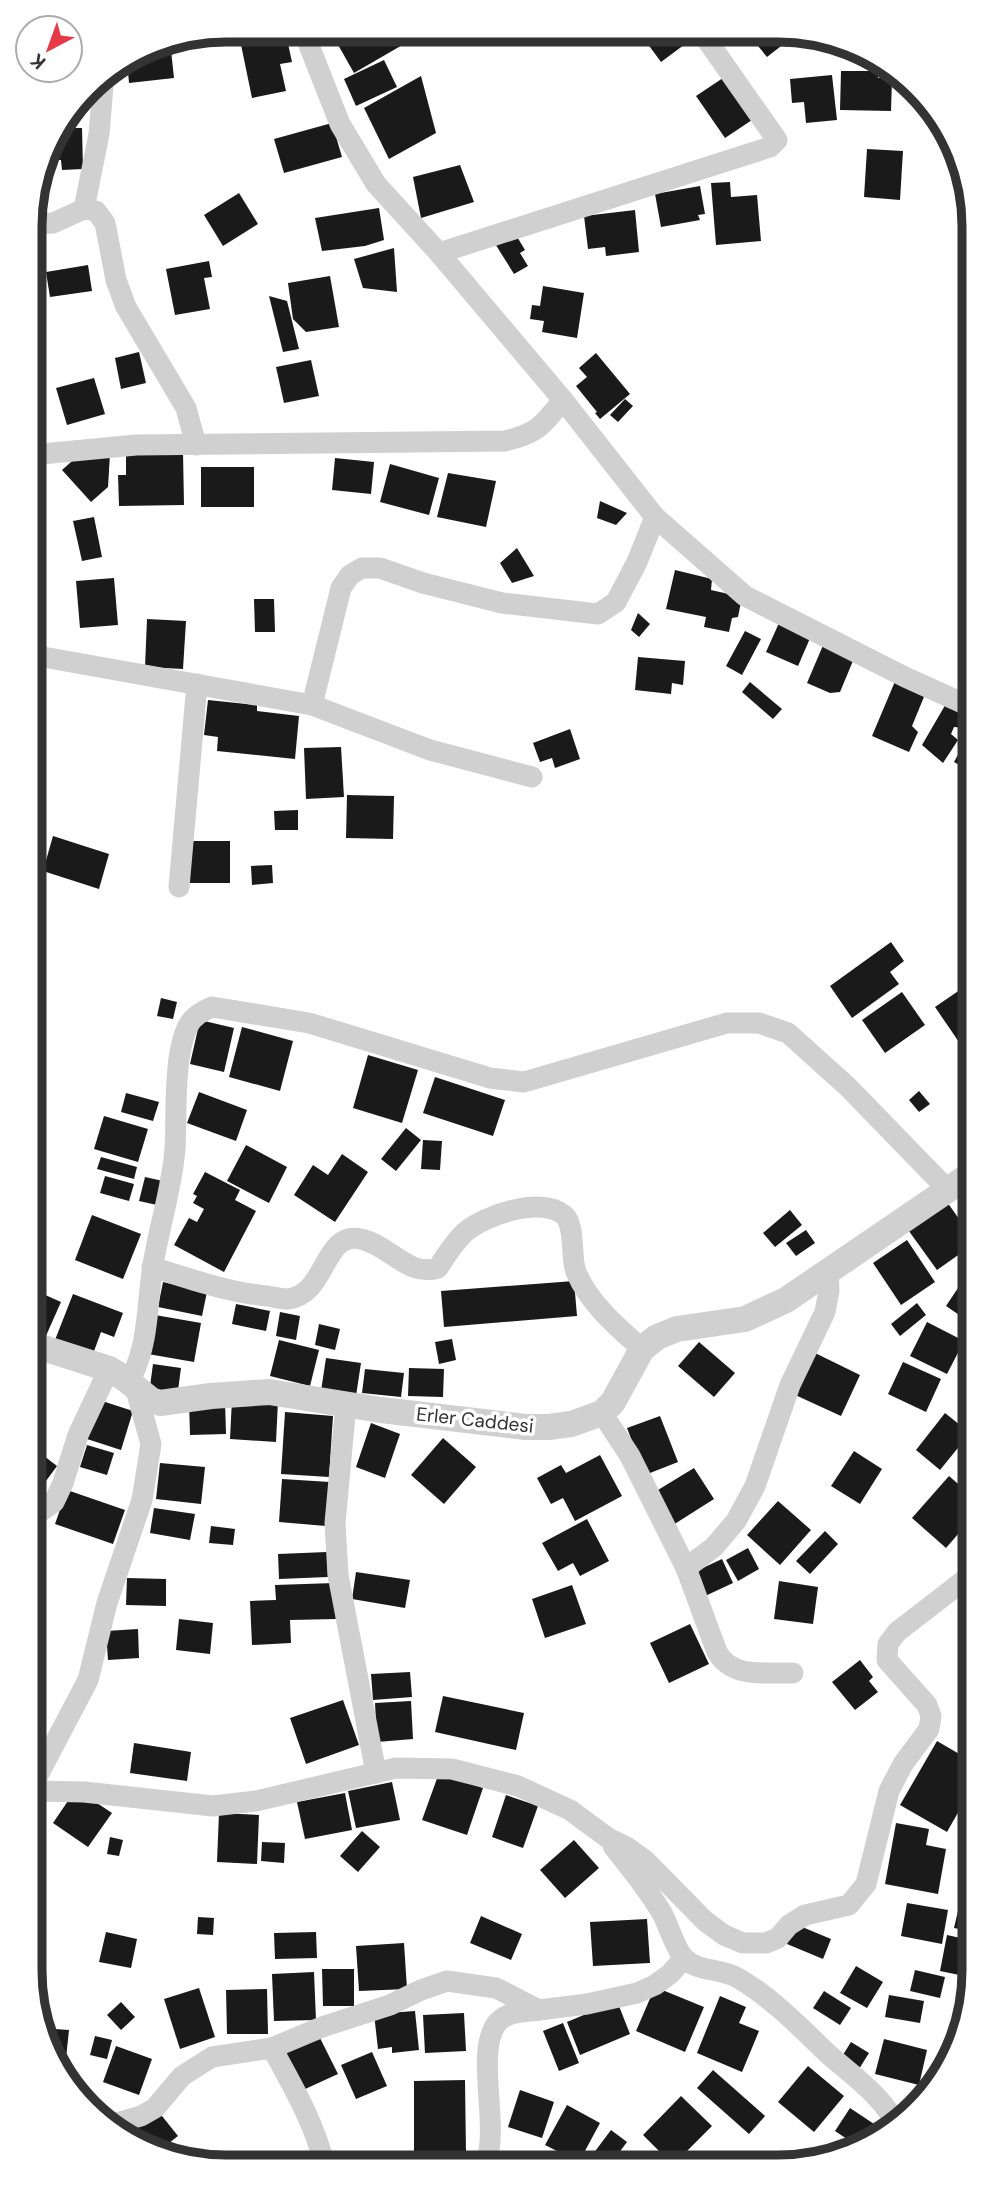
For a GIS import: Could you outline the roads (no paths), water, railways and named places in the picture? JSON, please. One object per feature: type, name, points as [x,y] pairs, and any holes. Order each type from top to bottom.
[{"type":"street","points":[[308,42],[340,124],[376,184],[439,253],[563,400],[655,517],[745,596],[962,703]]},
{"type":"street","points":[[439,253],[771,147],[778,140],[713,42]]},
{"type":"street","points":[[84,209],[99,134],[103,90]]},
{"type":"street","points":[[42,223],[53,223],[84,209],[96,211],[105,223],[116,280],[126,307],[186,408],[196,445]]},
{"type":"street","points":[[42,454],[136,445],[505,441],[527,436],[541,428],[563,400]]},
{"type":"street","points":[[312,705],[341,588],[350,575],[362,568],[380,568],[423,583],[502,603],[598,614],[616,602],[637,562],[655,517]]},
{"type":"street","points":[[42,657],[312,705],[430,750],[532,777]]},
{"type":"street","points":[[178,887],[197,684]]},
{"type":"street","points":[[42,1768],[88,1680],[107,1604],[142,1500],[151,1444],[132,1376],[140,1360],[143,1345],[152,1267],[174,1154],[183,1040],[188,1025],[199,1012],[212,1007],[309,1023],[490,1079],[524,1082],[727,1023],[759,1023],[788,1033],[962,1184],[762,1313],[727,1323],[677,1329],[657,1337],[642,1349],[613,1402],[602,1413],[630,1456],[686,1568],[723,1662],[733,1670],[793,1674]]},
{"type":"street","points":[[152,1267],[212,1287],[245,1294],[288,1298],[303,1294],[316,1281],[334,1248],[343,1241],[360,1238],[416,1269],[427,1272],[438,1268],[447,1253],[466,1232],[483,1222],[505,1212],[526,1207],[552,1208],[566,1217],[571,1227],[576,1270],[589,1295],[611,1321],[642,1349]]},
{"type":"street","points":[[686,1568],[714,1546],[736,1521],[754,1486],[790,1385],[825,1312],[829,1291],[828,1271]]},
{"type":"street","name":"Erler Caddesi","points":[[42,1348],[109,1369],[151,1400],[160,1403],[269,1392],[346,1405],[526,1427],[571,1424],[602,1413]]},
{"type":"street","points":[[42,1510],[54,1502],[78,1435],[109,1369]]},
{"type":"street","points":[[346,1405],[335,1523],[338,1575],[376,1773]]},
{"type":"street","points":[[42,1791],[84,1792],[213,1806],[256,1801],[396,1768],[452,1769],[486,1776],[518,1786],[570,1810],[608,1838],[628,1847],[646,1860],[705,1921],[724,1935],[743,1943],[766,1943],[778,1938],[789,1925],[805,1915],[849,1905],[866,1884],[889,1791],[903,1764],[929,1729],[931,1716],[927,1705],[887,1660],[888,1644],[897,1632],[962,1582]]},
{"type":"street","points":[[608,1838],[646,1885],[684,1958],[695,1966],[734,1975],[752,1986],[792,2017],[892,2115]]},
{"type":"street","points":[[487,2155],[491,2135],[489,2037],[498,2021],[512,2013],[587,2004],[637,1993],[670,1975],[684,1958]]},
{"type":"street","points":[[121,2122],[141,2116],[155,2108],[182,2076],[212,2057],[272,2048],[447,1981],[496,1988],[539,2010]]},
{"type":"street","points":[[272,2048],[306,2112],[322,2155]]}]
